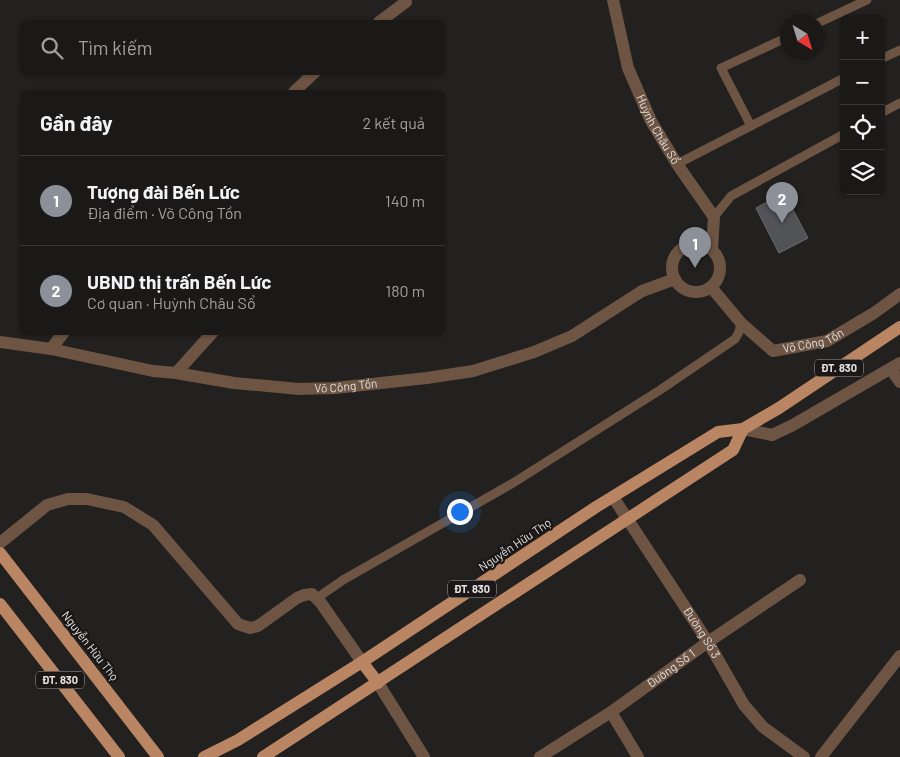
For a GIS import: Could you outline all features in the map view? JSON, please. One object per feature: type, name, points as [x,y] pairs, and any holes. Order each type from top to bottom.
[{"type":"main road","name":"Nguyễn Hữu Thọ","points":[[204,757],[238,740],[362,662],[613,497],[718,432],[743,429],[779,408],[900,327]]},
{"type":"main road","name":"ĐT. 830","points":[[263,757],[734,450],[743,429]]},
{"type":"main road","name":"Nguyễn Hữu Thọ","points":[[0,553],[158,757]]},
{"type":"main road","name":"ĐT. 830","points":[[0,604],[119,757]]},
{"type":"main road","points":[[362,662],[378,683]]},
{"type":"street","name":"Huỳnh Châu Sổ","points":[[613,0],[628,68],[650,122],[714,217]]},
{"type":"street","points":[[382,20],[406,2]]},
{"type":"street","points":[[296,90],[312,75]]},
{"type":"street","points":[[712,249],[714,217]]},
{"type":"street","points":[[693,244],[701,244],[712,249],[718,258],[720,273],[718,280],[706,291],[698,293],[689,292],[682,288],[674,279],[672,266],[674,257],[686,246],[693,244]]},
{"type":"street","name":"Võ Công Tồn","points":[[0,342],[51,349],[153,371],[234,383],[299,389],[335,388],[473,371],[534,352],[572,336],[642,291],[674,279]]},
{"type":"street","name":"Võ Công Tồn","points":[[711,287],[741,323],[773,351],[827,341],[874,313],[900,294]]},
{"type":"street","points":[[51,349],[62,335]]},
{"type":"street","points":[[176,373],[210,335]]},
{"type":"street","points":[[743,429],[772,435],[793,426],[895,366],[900,382]]},
{"type":"street","name":"Đường Số 3","points":[[613,497],[708,642],[744,705],[763,727],[804,757]]},
{"type":"street","points":[[0,543],[47,505],[68,499],[87,499],[124,506],[153,525],[238,624],[250,628],[258,626],[297,598],[312,594],[362,662]]},
{"type":"street","name":"Đường Số 1","points":[[540,757],[610,712],[708,642],[800,580]]},
{"type":"street","points":[[821,757],[900,656]]},
{"type":"street","points":[[378,683],[424,757]]},
{"type":"street","points":[[610,712],[638,757]]},
{"type":"lane","points":[[825,20],[867,0]]},
{"type":"lane","points":[[751,126],[721,68],[780,41]]},
{"type":"lane","points":[[885,57],[900,50]]},
{"type":"lane","points":[[677,164],[840,80]]},
{"type":"lane","points":[[885,111],[900,103]]},
{"type":"lane","points":[[714,217],[731,196],[840,136]]},
{"type":"lane","points":[[316,598],[343,580],[513,483],[660,390],[735,339],[741,323]]},
{"type":"building","points":[[784,193],[808,238],[779,253],[756,208]]},
{"type":"place","name":"UBND thị trấn Bến Lức","points":[[782,223]]},
{"type":"place","name":"Tượng đài Bến Lức","points":[[695,268]]}]
